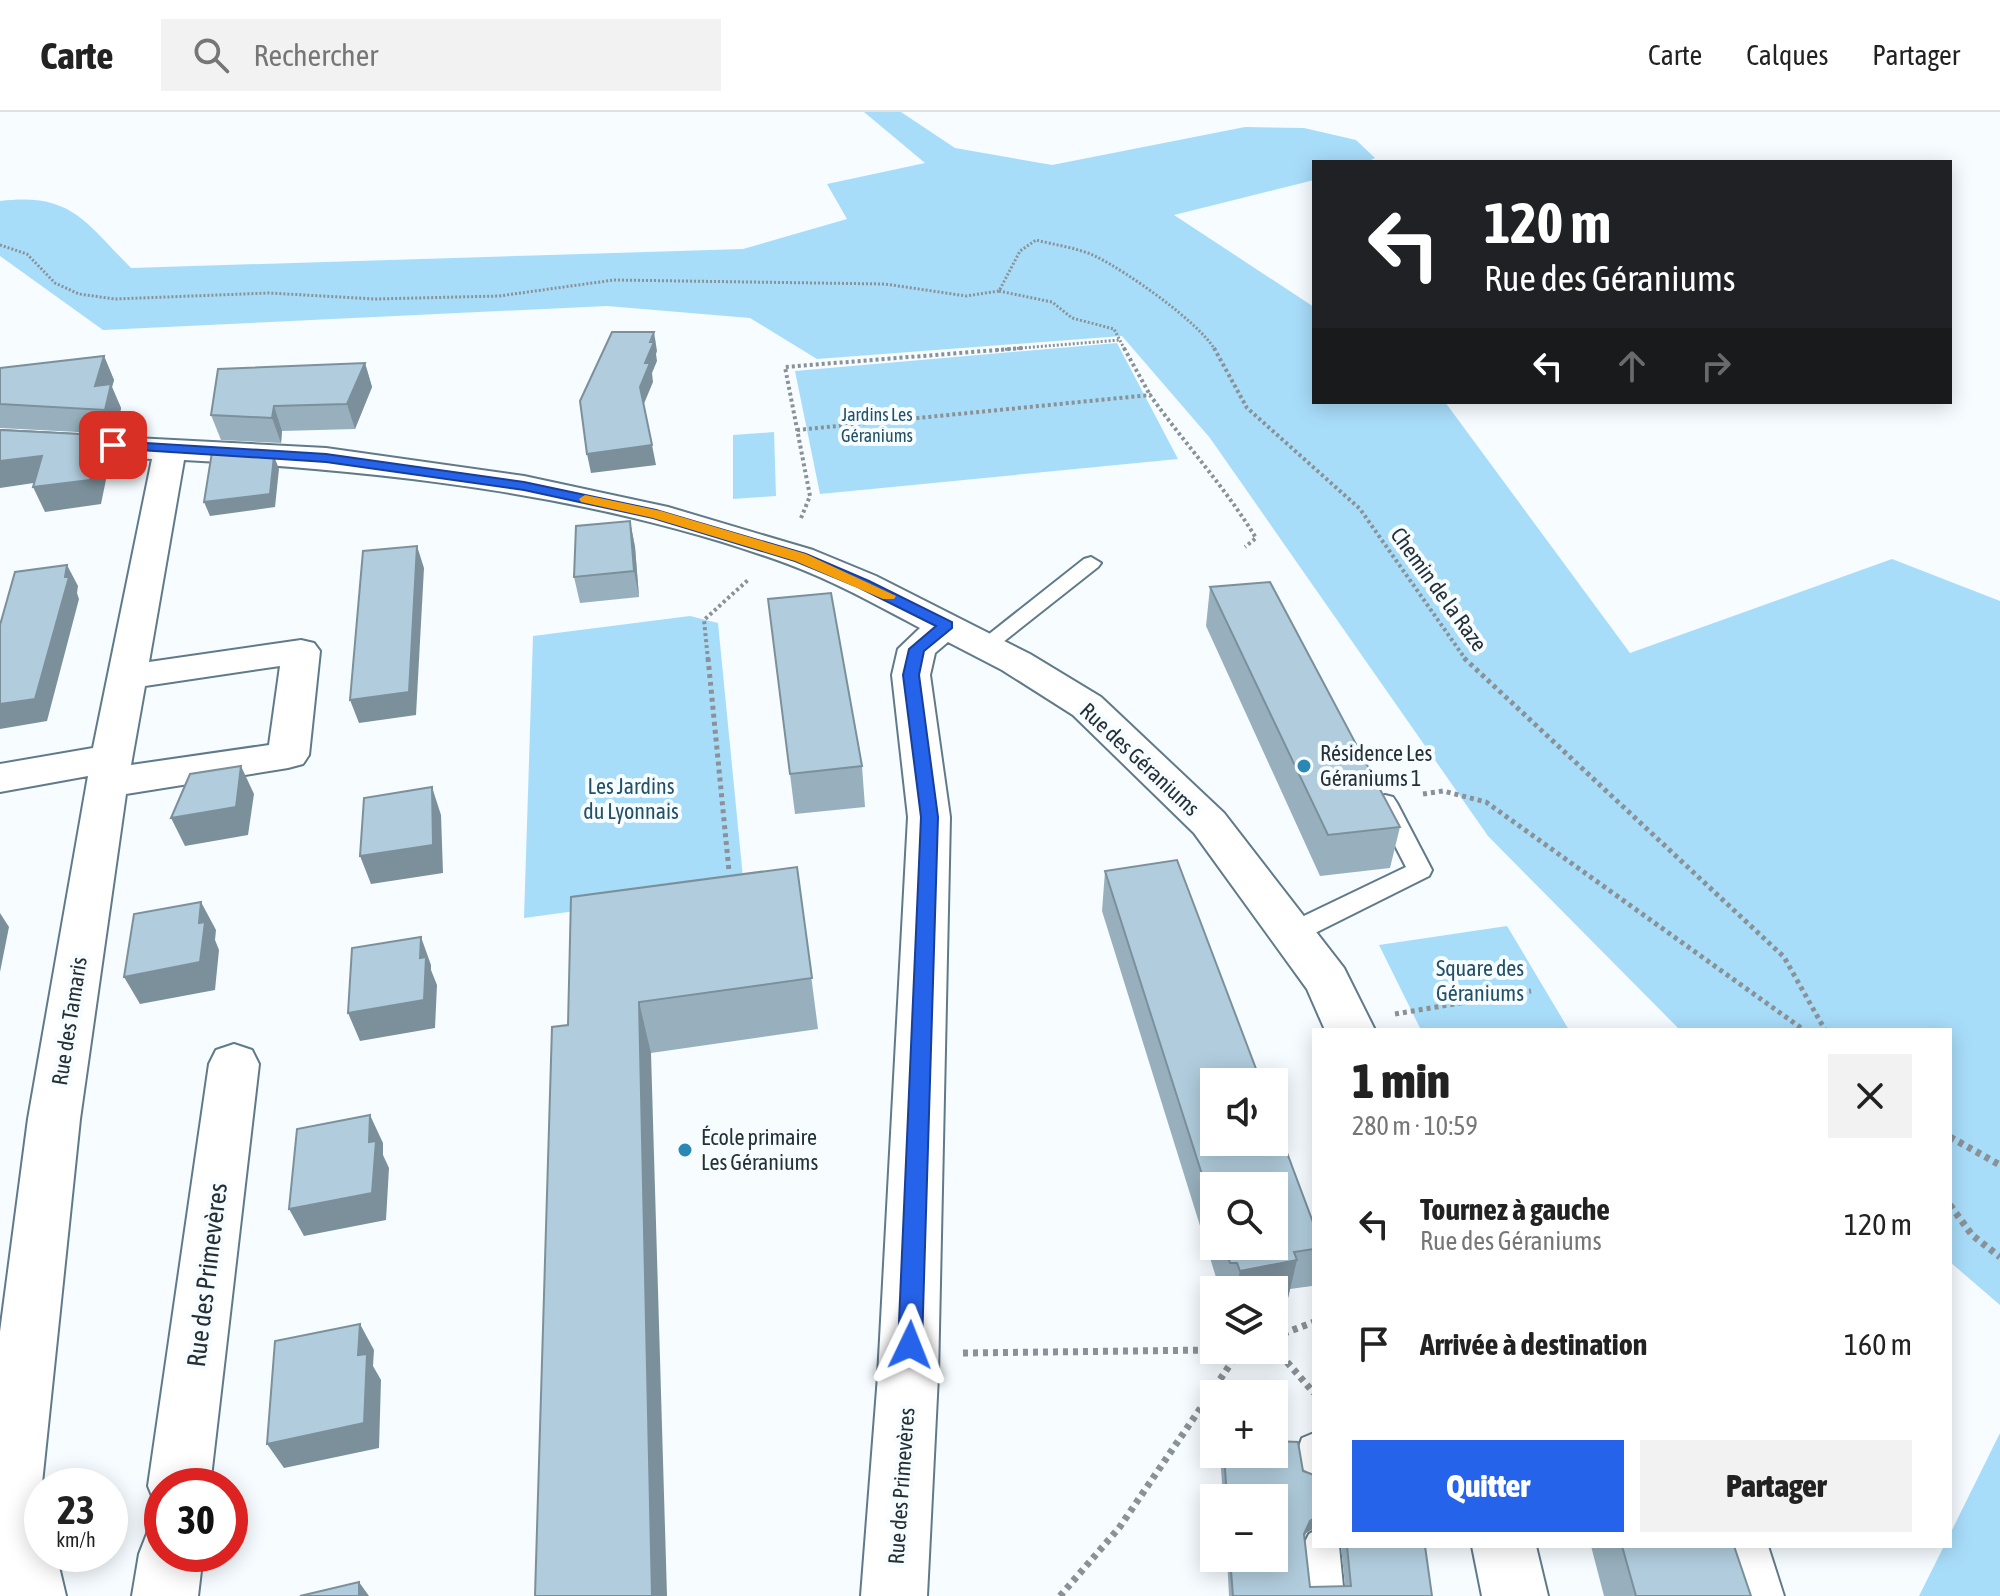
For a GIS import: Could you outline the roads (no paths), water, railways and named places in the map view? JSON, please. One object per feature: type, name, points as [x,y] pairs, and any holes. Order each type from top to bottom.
[{"type":"street","name":"Rue des Géraniums","points":[[0,441],[326,458],[524,486],[656,514],[780,551],[863,584],[966,636],[1087,706],[1209,823],[1327,981],[1349,1026]]},
{"type":"street","name":"Rue des Tamaris","points":[[33,1596],[10,1493],[54,1119],[109,770],[170,448]]},
{"type":"street","name":"Rue des Primevères","points":[[894,1596],[908,1376],[929,817],[911,675],[917,649],[966,636]]},
{"type":"street","points":[[0,778],[288,755],[301,651],[127,677]]},
{"type":"street","name":"Rue des Primevères","points":[[181,1468],[234,1064]]},
{"type":"street","points":[[1504,1548],[1515,1596]]},
{"type":"street","points":[[165,1596],[168,1572]]},
{"type":"lane","points":[[966,636],[1091,563]]},
{"type":"lane","points":[[1292,933],[1420,870],[1379,792]]},
{"type":"lane","points":[[1321,1548],[1326,1596]]},
{"type":"lane","points":[[1751,1548],[1766,1596]]},
{"type":"place","name":"Résidence Les Géraniums 1","points":[[1304,766]]},
{"type":"place","name":"École primaire Les Géraniums","points":[[685,1150]]},
{"type":"park label","name":"Jardins Les Géraniums","points":[[877,425]]},
{"type":"park label","name":"Les Jardins du Lyonnais","points":[[631,798]]},
{"type":"park label","name":"Square des Géraniums","points":[[1480,980]]}]
